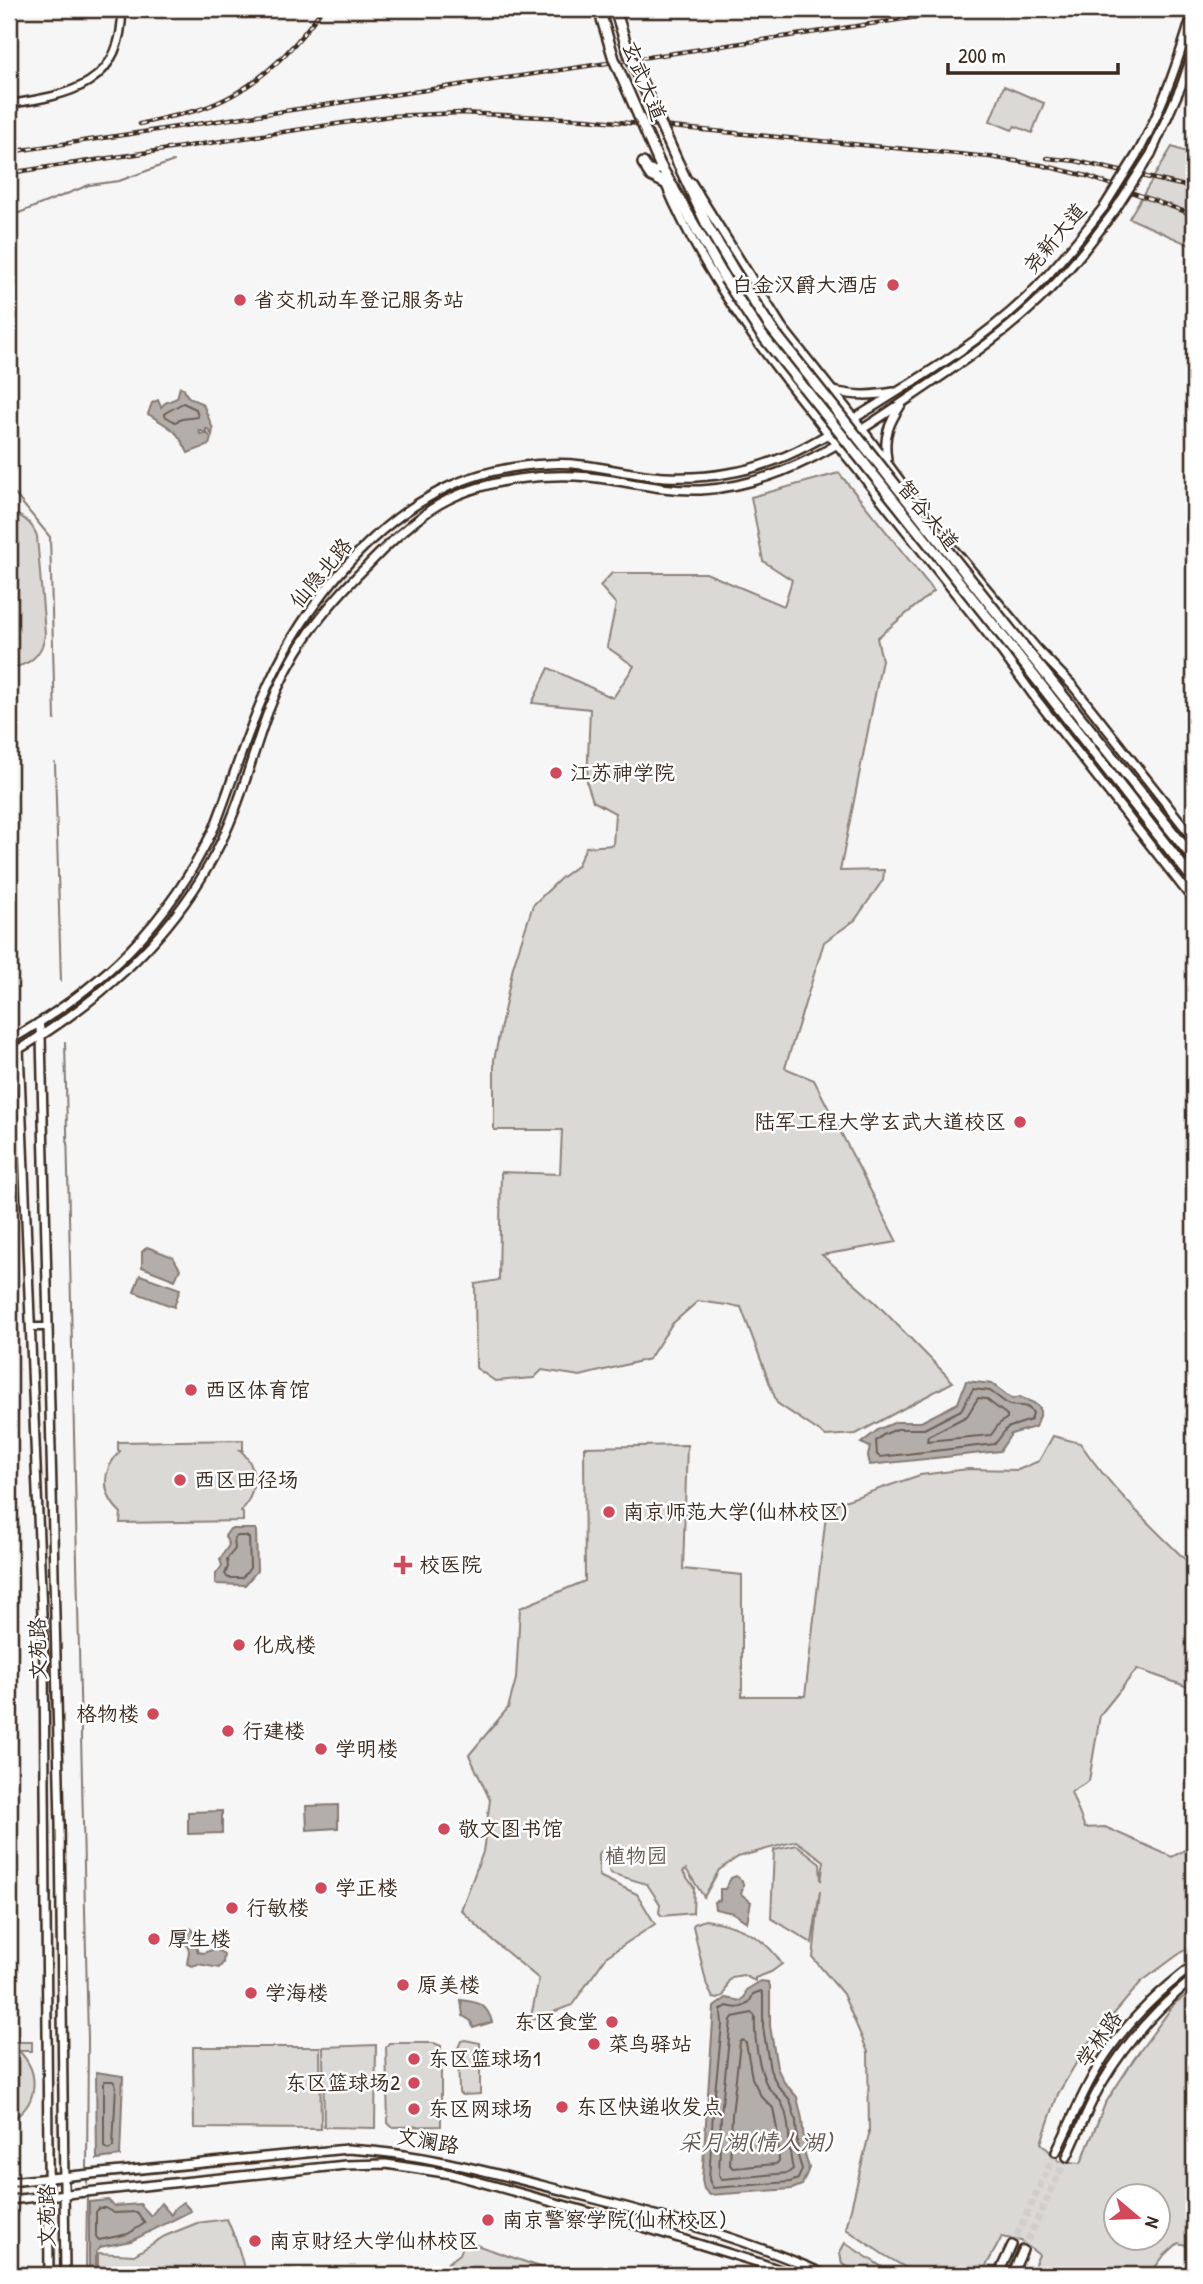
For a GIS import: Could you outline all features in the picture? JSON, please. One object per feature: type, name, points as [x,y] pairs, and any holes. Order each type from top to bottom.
[{"type":"highway","name":"玄武大道","points":[[599,9],[614,59],[660,165]]},
{"type":"highway","name":"玄武大道","points":[[615,9],[629,54],[678,163]]},
{"type":"highway","points":[[660,165],[655,171],[649,172],[643,163],[651,176],[669,185]]},
{"type":"highway","name":"智谷大道","points":[[678,163],[708,227],[771,328],[1194,859]]},
{"type":"highway","name":"智谷大道","points":[[660,165],[698,235],[761,334],[1188,873]]},
{"type":"main road","name":"尧新大道","points":[[854,418],[978,338],[1026,297],[1060,262],[1104,207],[1156,120],[1172,82],[1194,9]]},
{"type":"main road","name":"尧新大道","points":[[862,428],[986,344],[1059,280],[1115,210],[1151,154],[1194,49]]},
{"type":"main road","points":[[678,163],[774,316],[862,428],[929,520],[1038,650],[1073,686],[1194,839]]},
{"type":"main road","points":[[669,185],[680,219],[729,303],[772,362],[1002,652],[1044,710],[1194,901]]},
{"type":"main road","points":[[831,391],[869,397],[898,391]]},
{"type":"main road","points":[[888,463],[885,438],[892,418],[902,402]]},
{"type":"main road","name":"仙隐北路","points":[[9,1041],[85,992],[140,941],[162,915],[204,849],[215,826],[270,679],[298,628],[341,571],[410,509],[443,489],[502,470],[564,463],[664,477],[701,477],[753,469],[812,444],[854,418]]},
{"type":"main road","name":"仙隐北路","points":[[9,1055],[64,1022],[123,974],[171,920],[195,887],[223,839],[238,804],[268,712],[293,657],[307,634],[338,594],[418,519],[449,500],[484,487],[547,475],[596,478],[658,488],[702,489],[729,486],[757,480],[793,467],[862,428]]},
{"type":"main road","points":[[1184,888],[1194,889]]},
{"type":"main road","name":"文苑路","points":[[39,1023],[60,1823],[65,2275]]},
{"type":"main road","name":"文苑路","points":[[18,1035],[46,1755],[49,2275]]},
{"type":"main road","name":"学林路","points":[[1056,2152],[1091,2080],[1109,2050],[1148,2005],[1194,1965]]},
{"type":"main road","name":"学林路","points":[[1067,2157],[1100,2086],[1119,2056],[1163,2004],[1194,1978]]},
{"type":"main road","name":"文澜路","points":[[9,2182],[347,2149],[385,2151],[456,2163],[650,2213],[766,2250],[826,2275]]},
{"type":"main road","name":"文澜路","points":[[9,2200],[346,2165],[386,2164],[452,2174],[643,2227],[794,2275]]},
{"type":"main road","points":[[998,2275],[1012,2245]]},
{"type":"main road","points":[[1012,2275],[1023,2250]]},
{"type":"street","points":[[9,104],[56,97],[80,88],[92,80],[102,71],[116,47],[122,9]]},
{"type":"street","points":[[31,1327],[48,1327]]},
{"type":"green space","points":[[1004,86],[1044,103],[1032,133],[1015,126],[1012,130],[990,121]]},
{"type":"green space","points":[[1172,147],[1194,155],[1194,247],[1129,218]]},
{"type":"green space","points":[[839,473],[934,591],[877,638],[882,660],[840,871],[884,870],[883,880],[855,920],[824,942],[785,1068],[814,1080],[897,1242],[822,1255],[876,1303],[953,1382],[856,1434],[826,1436],[777,1403],[741,1307],[698,1301],[672,1324],[649,1359],[580,1376],[542,1370],[534,1378],[495,1381],[476,1368],[475,1284],[499,1280],[501,1172],[560,1174],[562,1130],[494,1130],[494,1060],[513,967],[533,905],[577,866],[586,847],[613,845],[615,813],[593,801],[587,783],[590,709],[532,703],[549,668],[613,698],[634,666],[607,647],[616,604],[600,586],[612,573],[706,573],[784,606],[792,580],[763,561],[751,497]]},
{"type":"green space","points":[[9,513],[26,520],[37,536],[45,634],[41,648],[34,658],[23,665],[9,667]]},
{"type":"green space","name":"植物园","points":[[1053,1436],[1080,1443],[1119,1492],[1194,1568],[1194,1689],[1137,1669],[1100,1715],[1089,1781],[1071,1792],[1085,1828],[1105,1827],[1172,1857],[1194,1845],[1194,1943],[1141,1982],[1085,2048],[1058,2094],[1041,2143],[1059,2161],[1081,2163],[1105,2104],[1134,2059],[1175,2003],[1194,1990],[1194,2247],[1178,2243],[1172,2249],[1172,2182],[1102,2182],[1102,2252],[1168,2252],[1149,2275],[1030,2275],[1039,2255],[1021,2241],[1002,2237],[981,2275],[917,2274],[846,2229],[869,2134],[868,2052],[843,1994],[813,1958],[820,1891],[812,1943],[771,1918],[774,1850],[797,1845],[820,1863],[821,1881],[824,1861],[796,1841],[738,1857],[719,1870],[704,1897],[686,1869],[683,1872],[694,1887],[693,1913],[662,1916],[659,1913],[660,1904],[647,1884],[610,1873],[605,1851],[599,1852],[599,1876],[637,1894],[655,1924],[607,1956],[572,2005],[530,2021],[539,1979],[461,1910],[483,1852],[490,1800],[469,1755],[508,1708],[516,1679],[520,1608],[585,1581],[584,1447],[687,1445],[683,1569],[742,1575],[742,1696],[805,1696],[826,1515],[838,1503],[920,1475],[968,1469],[1018,1470],[1039,1461]]},
{"type":"green space","name":"西区田径场","points":[[243,1440],[243,1450],[240,1450],[251,1465],[254,1481],[250,1497],[241,1512],[243,1521],[120,1523],[121,1513],[110,1498],[106,1482],[109,1466],[120,1451],[118,1442]]},
{"type":"green space","points":[[705,1920],[748,1933],[767,1946],[782,1964],[755,1978],[755,1981],[743,1975],[732,1977],[724,1995],[718,1999],[713,1998],[707,1986],[693,1926]]},
{"type":"green space","points":[[461,2041],[480,2043],[480,2094],[459,2093],[458,2048]]},
{"type":"green space","points":[[9,2042],[32,2042],[32,2051],[19,2051],[31,2070],[33,2089],[26,2107],[9,2121]]},
{"type":"green space","points":[[389,2043],[434,2043],[441,2046],[441,2126],[392,2127],[388,2123],[386,2047]]},
{"type":"green space","points":[[376,2045],[375,2128],[324,2127],[323,2047]]},
{"type":"green space","points":[[193,2047],[320,2047],[321,2129],[194,2128]]},
{"type":"green space","points":[[227,2219],[246,2275],[114,2275],[98,2272],[98,2253],[134,2255],[165,2236],[197,2223]]},
{"type":"green space","points":[[465,2241],[563,2275],[441,2275],[447,2264],[460,2254]]},
{"type":"green space","points":[[845,2243],[896,2275],[864,2275],[842,2264],[840,2252]]},
{"type":"water","points":[[180,387],[189,397],[203,404],[213,429],[212,435],[208,429],[206,433],[199,430],[200,434],[208,434],[211,438],[209,445],[188,453],[172,430],[148,414],[152,403],[158,400],[161,407],[177,398]]},
{"type":"water","points":[[147,1247],[173,1257],[180,1269],[175,1280],[142,1267],[142,1252]]},
{"type":"water","points":[[140,1275],[180,1289],[174,1307],[134,1292]]},
{"type":"water","points":[[966,1381],[992,1384],[1012,1399],[1020,1397],[1034,1403],[1040,1408],[1035,1427],[1011,1434],[1000,1451],[870,1465],[870,1447],[861,1443],[879,1429],[896,1422],[921,1422],[958,1403]]},
{"type":"water","points":[[230,1529],[256,1529],[257,1571],[245,1585],[215,1584],[216,1574],[222,1566],[220,1559],[229,1545],[225,1536]]},
{"type":"water","points":[[338,1805],[338,1828],[307,1830],[306,1806]]},
{"type":"water","points":[[222,1811],[222,1833],[188,1834],[188,1812]]},
{"type":"water","points":[[736,1876],[743,1884],[741,1894],[751,1902],[747,1922],[733,1913],[715,1909],[714,1902],[720,1900],[720,1889],[725,1889],[731,1878]]},
{"type":"water","points":[[188,1928],[194,1932],[198,1952],[215,1949],[224,1954],[219,1968],[187,1964],[189,1951],[183,1934]]},
{"type":"water","name":"采月湖(情人湖)","points":[[761,1981],[768,1982],[770,1986],[770,2026],[777,2068],[784,2082],[797,2097],[809,2168],[802,2185],[792,2189],[710,2195],[704,2189],[702,2180],[714,2007],[726,1998],[741,2001],[746,1990]]},
{"type":"water","points":[[461,2000],[481,2005],[488,2011],[492,2022],[473,2028],[471,2021],[463,2016]]},
{"type":"water","points":[[96,2072],[123,2076],[120,2156],[97,2159]]},
{"type":"water","points":[[108,2200],[114,2206],[140,2204],[151,2216],[161,2203],[171,2215],[183,2202],[191,2211],[131,2241],[100,2247],[96,2252],[96,2272],[105,2275],[89,2275],[89,2202]]},
{"type":"waterway","points":[[9,217],[89,185],[119,181],[174,161]]},
{"type":"waterway","points":[[9,487],[50,537],[55,720]]},
{"type":"waterway","points":[[55,763],[61,982]]},
{"type":"waterway","points":[[65,1042],[88,2039],[87,2171]]},
{"type":"waterway","points":[[87,2177],[87,2188]]},
{"type":"waterway","points":[[86,2275],[87,2194]]},
{"type":"tunnel","points":[[1012,2245],[1056,2152]]},
{"type":"tunnel","points":[[1023,2250],[1067,2157]]},
{"type":"railway","points":[[140,124],[198,110],[236,93],[269,70],[297,41],[322,9]]},
{"type":"railway","points":[[9,152],[971,9]]},
{"type":"railway","points":[[9,173],[390,116],[460,113],[586,119],[990,157],[1087,176],[1194,215]]},
{"type":"railway","points":[[1047,158],[1076,161],[1194,188]]},
{"type":"place","name":"白金汉爵大酒店","points":[[893,285]]},
{"type":"place","name":"省交机动车登记服务站","points":[[240,300]]},
{"type":"place","name":"江苏神学院","points":[[556,773]]},
{"type":"place","name":"陆军工程大学玄武大道校区","points":[[1020,1122]]},
{"type":"place","name":"西区体育馆","points":[[191,1390]]},
{"type":"place","name":"西区田径场","points":[[180,1480]]},
{"type":"place","name":"南京师范大学(仙林校区)","points":[[609,1512]]},
{"type":"place","name":"校医院","points":[[403,1565]]},
{"type":"place","name":"化成楼","points":[[239,1645]]},
{"type":"place","name":"格物楼","points":[[153,1714]]},
{"type":"place","name":"行建楼","points":[[228,1731]]},
{"type":"place","name":"学明楼","points":[[321,1749]]},
{"type":"place","name":"敬文图书馆","points":[[444,1829]]},
{"type":"place","name":"学正楼","points":[[321,1888]]},
{"type":"place","name":"行敏楼","points":[[232,1908]]},
{"type":"place","name":"厚生楼","points":[[154,1939]]},
{"type":"place","name":"原美楼","points":[[403,1985]]},
{"type":"place","name":"学海楼","points":[[251,1993]]},
{"type":"place","name":"东区食堂","points":[[612,2022]]},
{"type":"place","name":"菜鸟驿站","points":[[594,2044]]},
{"type":"place","name":"东区篮球场1","points":[[414,2059]]},
{"type":"place","name":"东区篮球场2","points":[[414,2083]]},
{"type":"place","name":"东区快递收发点","points":[[562,2107]]},
{"type":"place","name":"东区网球场","points":[[414,2109]]},
{"type":"place","name":"南京警察学院(仙林校区)","points":[[488,2220]]},
{"type":"place","name":"南京财经大学仙林校区","points":[[255,2241]]}]
